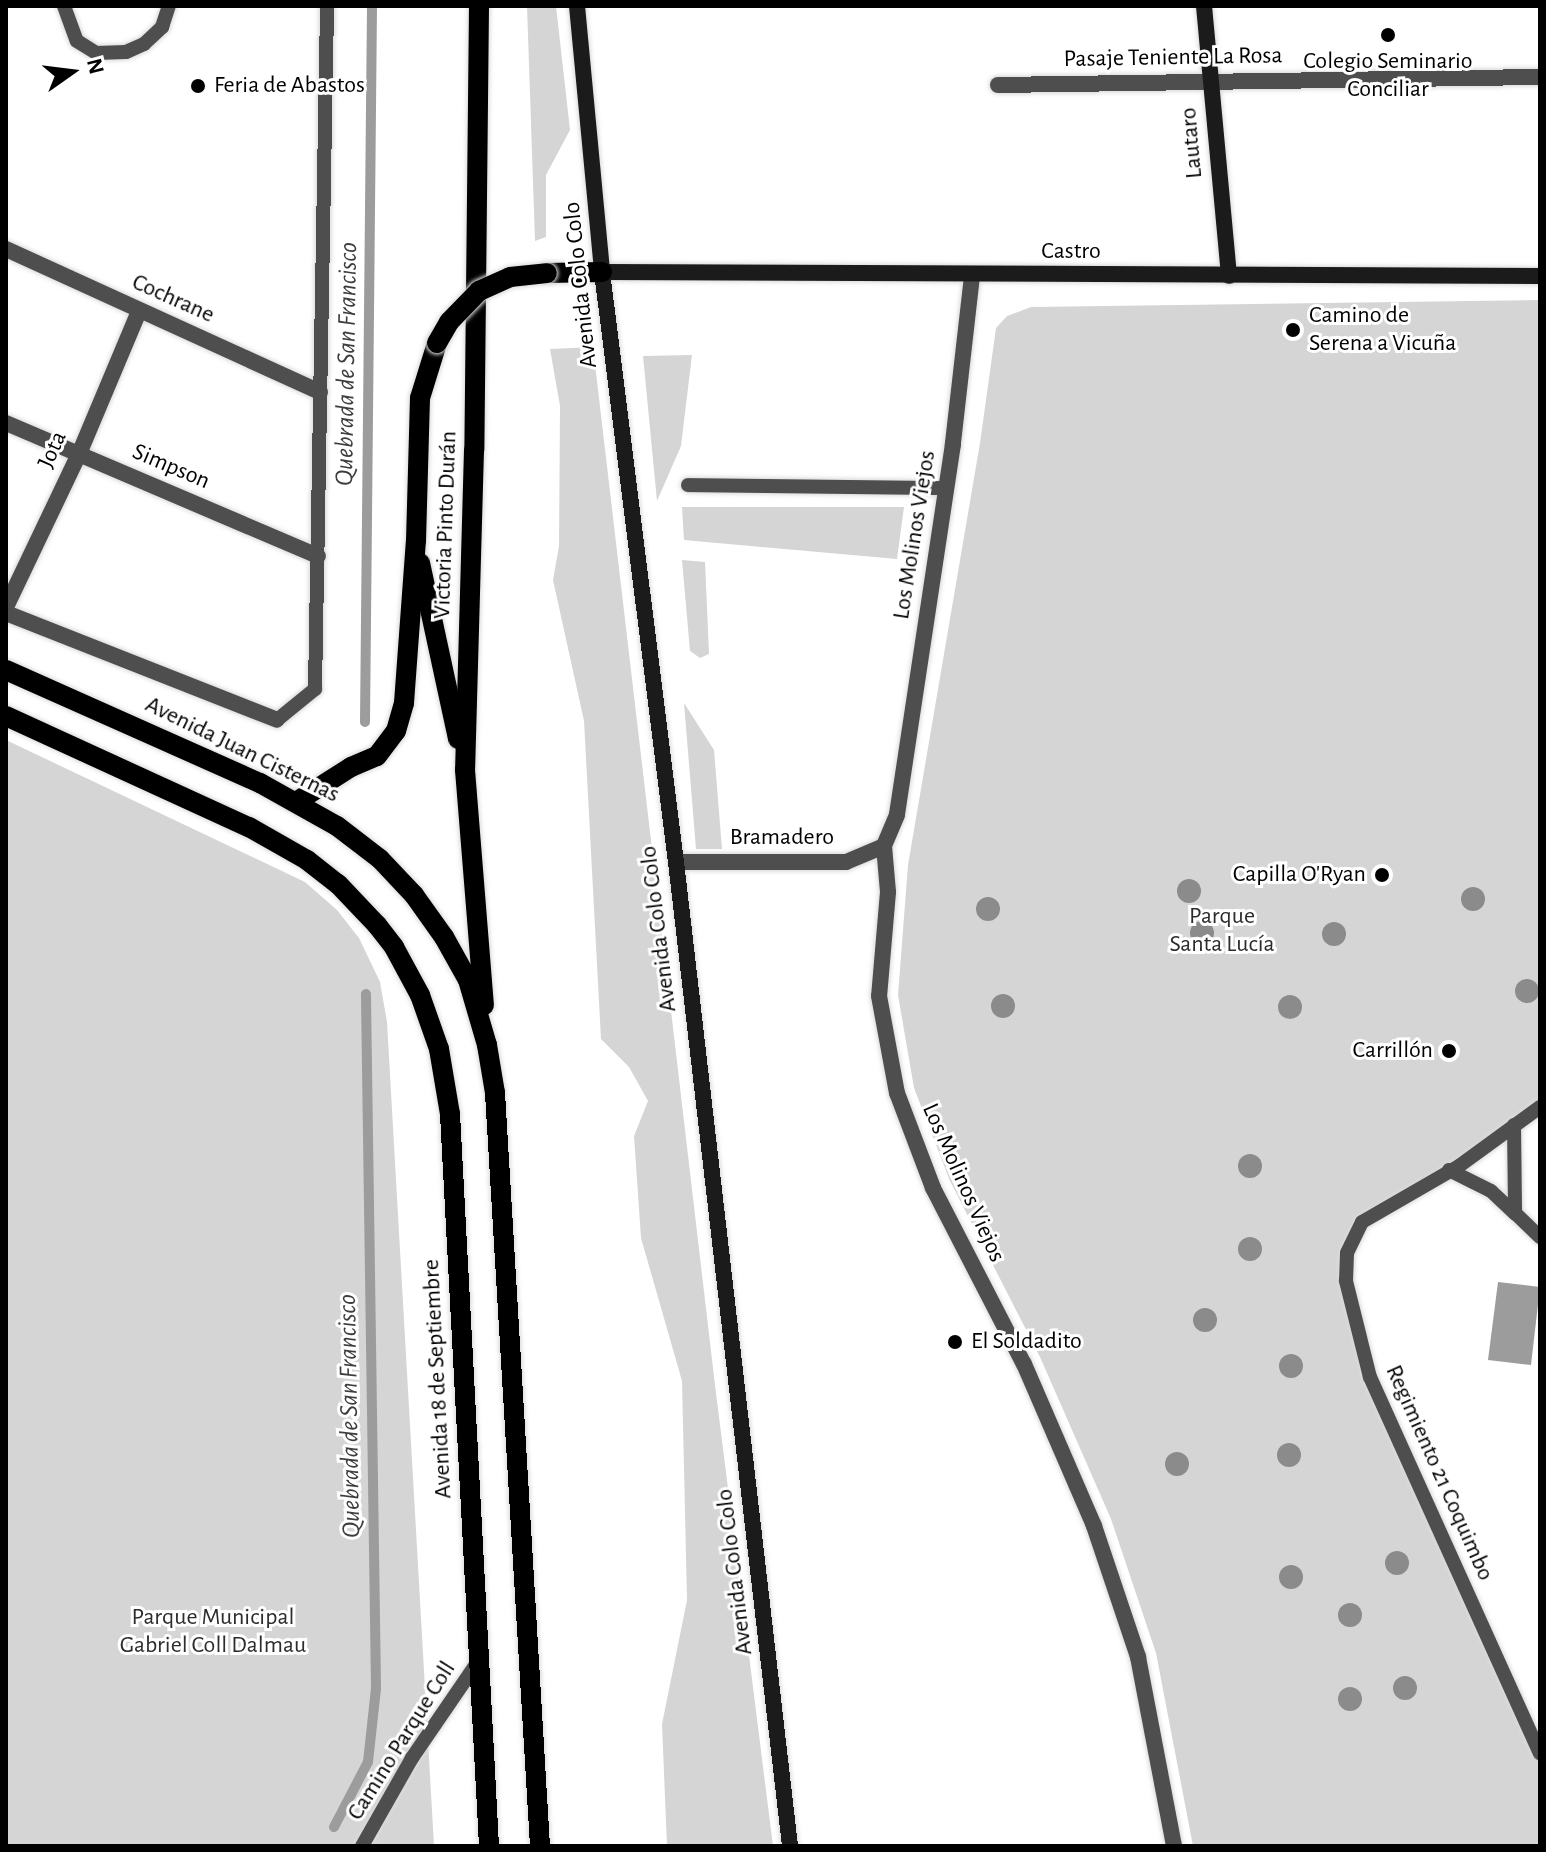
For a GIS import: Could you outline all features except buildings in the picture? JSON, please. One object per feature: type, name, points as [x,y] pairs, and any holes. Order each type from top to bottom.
[{"type":"main road","name":"Victoria Pinto Durán","points":[[479,6],[474,450],[465,770],[487,1045]]},
{"type":"main road","points":[[296,802],[351,767],[377,756],[396,731],[404,703],[416,541],[420,398],[437,343],[449,322],[479,291],[510,277],[602,272]]},
{"type":"main road","points":[[416,541],[465,770]]},
{"type":"main road","name":"Avenida Juan Cisternas","points":[[6,670],[296,802],[359,842],[414,895],[457,958],[475,1001],[487,1045]]},
{"type":"main road","name":"Avenida 18 de Septiembre","points":[[6,716],[275,840],[338,884],[377,925],[394,947],[420,995],[446,1080],[489,1846]]},
{"type":"main road","points":[[487,1045],[498,1140],[540,1846]]},
{"type":"street","name":"Avenida Colo Colo","points":[[577,6],[602,272],[676,862],[790,1846]]},
{"type":"street","name":"Lautaro","points":[[1204,6],[1229,276]]},
{"type":"street","name":"Pasaje Teniente La Rosa","points":[[998,85],[1540,77]]},
{"type":"street","name":"Cochrane","points":[[6,249],[320,392]]},
{"type":"street","name":"Castro","points":[[602,272],[972,276],[1540,276]]},
{"type":"street","name":"Los Molinos Viejos","points":[[972,276],[947,488],[897,815],[884,846],[888,892],[879,996],[897,1093],[933,1188],[1024,1364],[1094,1526],[1138,1657],[1174,1846]]},
{"type":"street","name":"Jota","points":[[139,311],[79,454],[6,610],[277,720]]},
{"type":"street","name":"Simpson","points":[[6,423],[318,556]]},
{"type":"street","name":"Bramadero","points":[[676,862],[846,862],[884,846]]},
{"type":"lane","points":[[64,6],[77,41],[96,53],[126,52],[144,44],[162,27],[169,6]]},
{"type":"lane","points":[[277,720],[315,689],[327,6]]},
{"type":"lane","points":[[688,485],[947,488]]},
{"type":"lane","name":"Regimiento 21 Coquimbo","points":[[1540,1107],[1449,1170],[1362,1222],[1347,1253],[1346,1281],[1370,1377],[1540,1753]]},
{"type":"lane","points":[[1514,1125],[1515,1213]]},
{"type":"lane","points":[[1449,1170],[1491,1191],[1540,1237]]},
{"type":"lane","name":"Camino Parque Coll","points":[[362,1846],[412,1758],[479,1660]]},
{"type":"green space","points":[[527,6],[556,6],[570,130],[546,175],[546,237],[535,241]]},
{"type":"green space","name":"Parque Santa Lucía","points":[[1540,300],[1540,1107],[1362,1222],[1347,1253],[1370,1377],[1540,1753],[1540,1846],[1193,1846],[1156,1653],[1111,1519],[1040,1357],[950,1181],[914,1088],[898,995],[908,865],[980,443],[996,328],[1007,316],[1031,307]]},
{"type":"green space","points":[[593,347],[715,1385],[773,1846],[667,1846],[662,1724],[687,1600],[682,1381],[641,1238],[634,1136],[648,1101],[629,1067],[601,1039],[584,721],[553,580],[559,546],[560,406],[550,349]]},
{"type":"green space","points":[[692,355],[681,446],[657,501],[643,356]]},
{"type":"green space","points":[[682,507],[904,507],[897,559],[684,540]]},
{"type":"green space","points":[[682,560],[705,562],[709,654],[700,658],[690,651]]},
{"type":"green space","points":[[684,703],[714,750],[722,849],[696,849]]},
{"type":"green space","name":"Parque Municipal Gabriel Coll Dalmau","points":[[6,740],[305,882],[337,910],[359,938],[380,982],[387,1022],[434,1846],[6,1846]]},
{"type":"shaded area","points":[[1498,1282],[1540,1287],[1531,1365],[1488,1360]]},
{"type":"waterway","name":"Quebrada de San Francisco","points":[[365,722],[372,6]]},
{"type":"waterway","name":"Quebrada de San Francisco","points":[[334,1827],[368,1762],[376,1688],[366,994]]},
{"type":"place","name":"Colegio Seminario Conciliar","points":[[1388,35]]},
{"type":"place","name":"Feria de Abastos","points":[[198,86]]},
{"type":"place","name":"Camino de Serena a Vicuña","points":[[1293,330]]},
{"type":"place","name":"Capilla O'Ryan","points":[[1382,875]]},
{"type":"place","name":"Carrillón","points":[[1449,1051]]},
{"type":"place","name":"El Soldadito","points":[[955,1342]]}]
